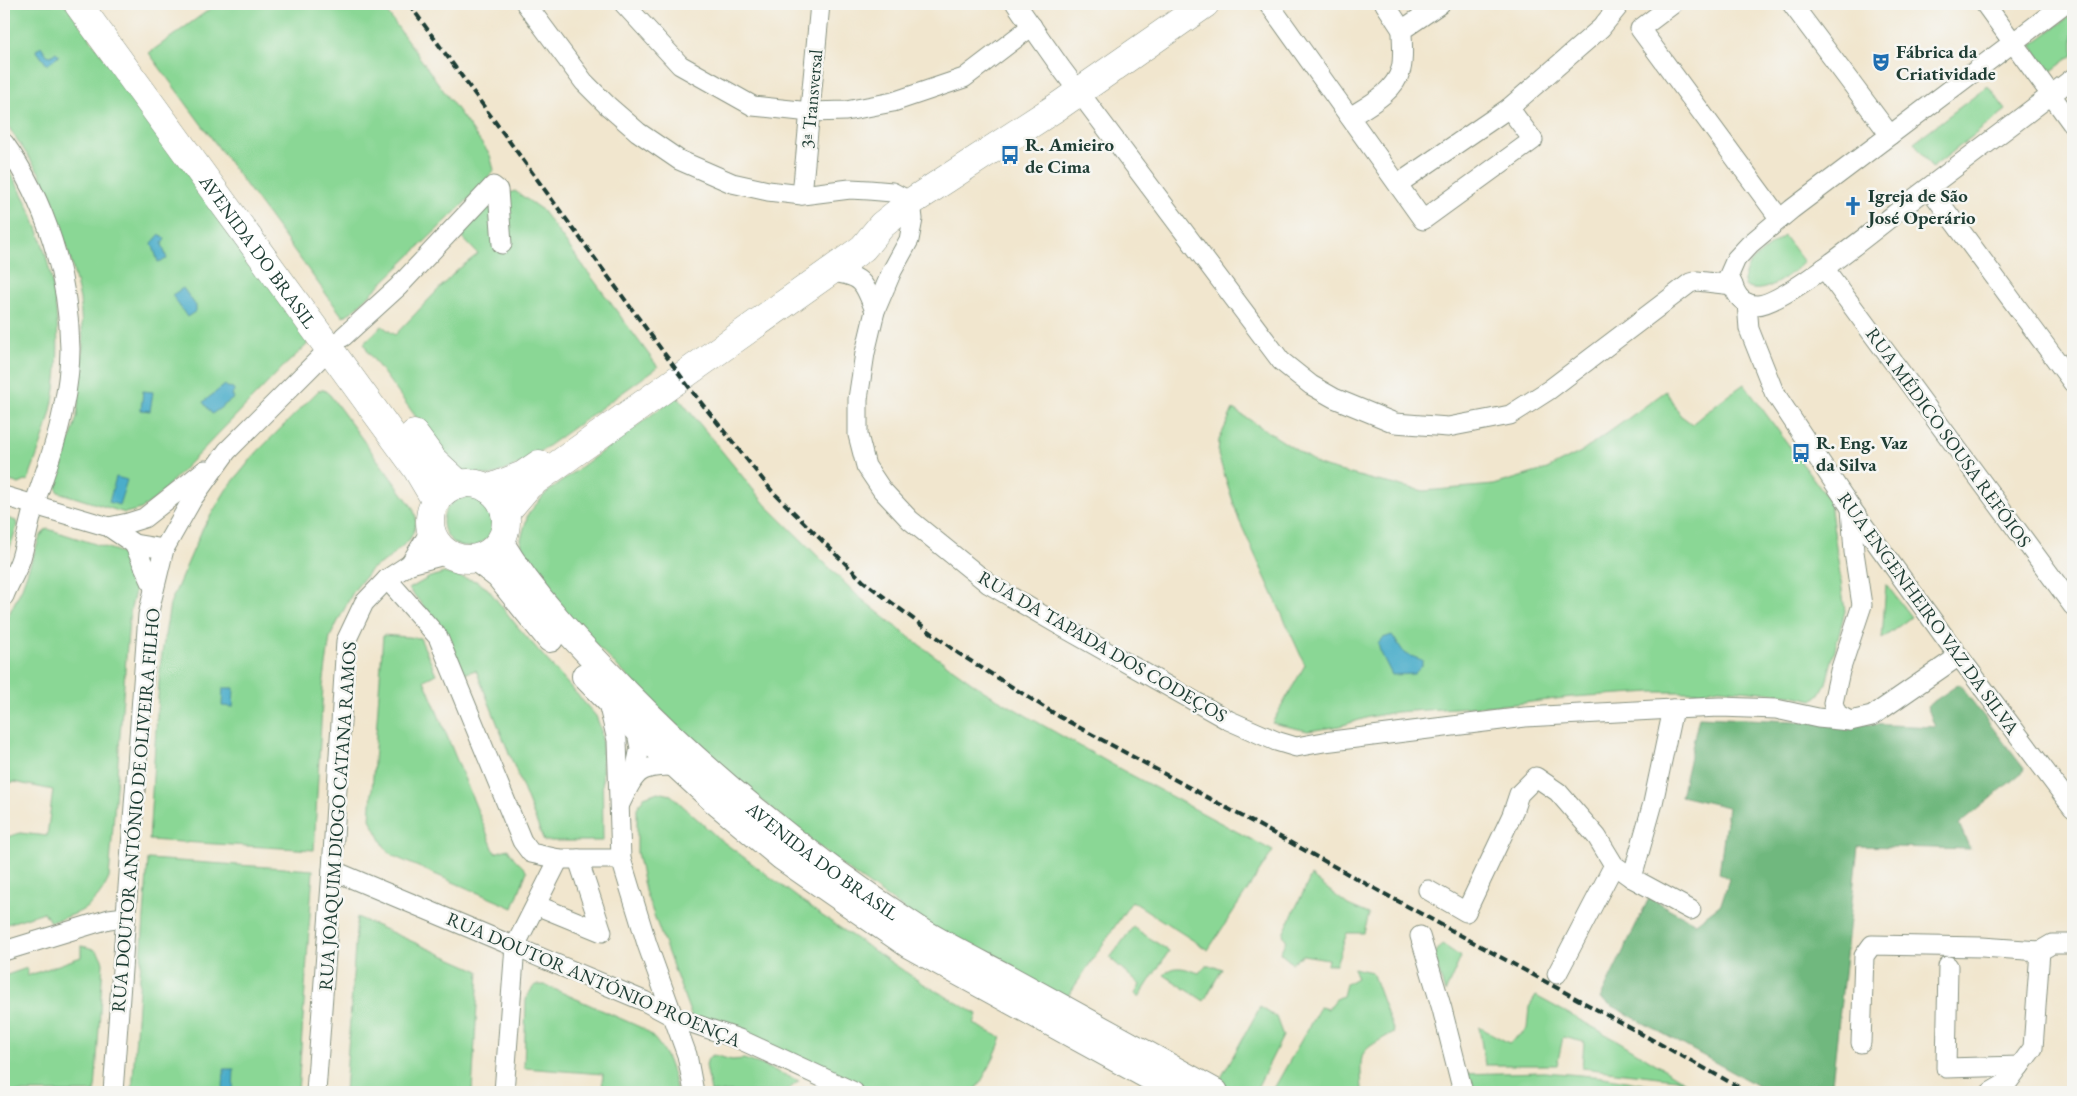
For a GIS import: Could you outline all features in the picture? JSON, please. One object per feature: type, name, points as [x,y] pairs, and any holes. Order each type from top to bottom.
[{"type":"main road","name":"AVENIDA DO BRASIL","points":[[78,4],[336,343],[434,461],[460,484]]},
{"type":"main road","name":"AVENIDA DO BRASIL","points":[[99,4],[336,343],[436,501]]},
{"type":"main road","points":[[505,513],[528,485],[863,248],[882,225],[911,202],[1080,91],[1205,4]]},
{"type":"main road","points":[[488,489],[523,475],[856,237],[882,225]]},
{"type":"main road","points":[[460,484],[470,484],[488,489],[502,504],[505,513],[506,523],[500,542],[494,550],[477,559],[467,559],[448,554],[440,547],[431,530],[430,520],[436,501],[442,494],[460,484]]},
{"type":"main road","name":"AVENIDA DO BRASIL","points":[[500,542],[514,564],[565,629],[633,728],[727,787],[793,842],[919,929],[1169,1085]]},
{"type":"main road","name":"AVENIDA DO BRASIL","points":[[477,559],[499,576],[551,641],[633,728],[714,800],[782,856],[909,945],[1169,1085],[1215,1092]]},
{"type":"street","points":[[526,4],[584,82],[638,132],[680,160],[732,183],[768,191],[802,195],[850,189],[869,190],[892,192],[911,202]]},
{"type":"street","points":[[624,4],[680,66],[753,106],[810,112],[846,111],[893,102],[964,78],[1032,26]]},
{"type":"street","name":"3ª Transversal","points":[[802,195],[820,4]]},
{"type":"street","points":[[1016,4],[1281,360],[1311,385],[1334,398],[1395,423],[1448,427],[1510,415],[1549,390],[1690,283],[1697,281],[1733,285]]},
{"type":"street","points":[[1268,4],[1423,220],[1533,140],[1509,108]]},
{"type":"street","points":[[1350,117],[1376,100],[1396,83],[1402,68],[1402,30],[1385,4]]},
{"type":"street","points":[[1402,30],[1440,4]]},
{"type":"street","points":[[1398,184],[1509,108],[1601,28],[1618,7],[1616,4]]},
{"type":"street","points":[[1673,4],[1640,29],[1780,218]]},
{"type":"street","points":[[1792,4],[1890,135]]},
{"type":"street","points":[[1985,4],[2073,125]]},
{"type":"street","points":[[2064,4],[1780,218],[1750,244],[1736,258],[1729,275],[1736,294],[1747,303],[1760,305],[1776,300],[1824,268],[2073,78]]},
{"type":"street","points":[[4,143],[30,187],[47,223],[67,308],[70,350],[63,408],[54,446],[34,506],[20,560],[4,596]]},
{"type":"street","name":"RUA DOUTOR ANTÓNIO DE OLIVEIRA FILHO","points":[[113,1092],[148,615],[164,550],[192,498],[227,451],[336,343],[398,287],[493,186],[498,190],[502,244]]},
{"type":"street","points":[[1929,188],[2073,383]]},
{"type":"street","name":"RUA DA TAPADA DOS CODEÇOS","points":[[911,202],[913,219],[910,240],[892,271],[875,311],[865,353],[858,399],[858,435],[866,466],[882,490],[910,520],[989,584],[1228,720],[1276,741],[1296,747],[1525,717],[1673,709]]},
{"type":"street","name":"RUA MÉDICO SOUSA REFÓIOS","points":[[1824,268],[2073,606]]},
{"type":"street","points":[[829,272],[854,276],[866,287],[875,311]]},
{"type":"street","name":"RUA ENGENHEIRO VAZ DA SILVA","points":[[1747,303],[1749,329],[1774,392],[1851,508],[2073,808]]},
{"type":"street","points":[[109,527],[144,518],[169,500],[227,451]]},
{"type":"street","points":[[4,496],[109,527],[134,544],[164,550]]},
{"type":"street","points":[[1850,721],[1837,714],[1834,702],[1840,671],[1862,606],[1854,552],[1851,508]]},
{"type":"street","points":[[128,523],[145,529],[164,550]]},
{"type":"street","name":"RUA JOAQUIM DIOGO CATANA RAMOS","points":[[410,564],[431,530]]},
{"type":"street","points":[[134,544],[154,588]]},
{"type":"street","name":"RUA JOAQUIM DIOGO CATANA RAMOS","points":[[316,1092],[346,641],[364,603],[387,579],[410,564],[448,554]]},
{"type":"street","points":[[387,579],[438,637],[522,841],[532,853],[559,859],[621,859]]},
{"type":"street","points":[[1632,878],[1653,803],[1673,709],[1720,707],[1776,709],[1811,717],[1850,721],[1872,716],[1959,656]]},
{"type":"street","points":[[618,807],[634,776],[640,748],[633,728]]},
{"type":"street","points":[[633,728],[618,807],[621,859],[647,944],[687,1055],[694,1092]]},
{"type":"street","points":[[634,776],[653,766],[678,766]]},
{"type":"street","points":[[1428,890],[1466,912],[1512,815],[1519,794],[1536,777],[1558,792],[1576,812],[1597,837],[1614,865],[1632,878],[1691,910]]},
{"type":"street","points":[[504,1092],[514,946],[559,859]]},
{"type":"street","points":[[536,905],[602,932],[578,859]]},
{"type":"street","points":[[1556,974],[1614,865]]},
{"type":"street","name":"RUA DOUTOR ANTÓNIO PROENÇA","points":[[332,870],[644,1001],[674,1017],[738,1039],[854,1092]]},
{"type":"street","points":[[4,952],[110,919],[125,917]]},
{"type":"street","points":[[1420,936],[1442,1009],[1463,1092]]},
{"type":"street","points":[[1861,1043],[1864,956],[1872,945],[2040,951],[2052,944],[2073,944]]},
{"type":"street","points":[[1991,1092],[2008,1082],[2033,1048],[2040,951]]},
{"type":"street","points":[[1948,966],[1946,1068],[2020,1066]]},
{"type":"green space","points":[[4,4],[65,4],[307,336],[307,345],[282,368],[155,499],[141,509],[125,513],[58,492],[56,485],[77,417],[83,344],[80,299],[59,223],[40,174],[4,120]]},
{"type":"green space","points":[[217,4],[381,4],[490,155],[494,170],[484,184],[354,310],[343,317],[149,53]]},
{"type":"green space","points":[[2073,14],[2073,55],[2050,72],[2031,45]]},
{"type":"green space","points":[[1988,86],[2006,110],[1932,168],[1914,142]]},
{"type":"green space","points":[[4,163],[32,215],[42,243],[50,271],[55,300],[57,330],[55,389],[51,412],[28,480],[19,484],[4,479]]},
{"type":"green space","points":[[515,191],[542,210],[658,367],[527,461],[491,476],[460,470],[447,459],[368,352],[364,343],[382,326],[395,335],[456,271],[478,254],[459,234],[491,199]]},
{"type":"green space","points":[[1784,236],[1804,262],[1784,278],[1768,287],[1752,289],[1745,286],[1744,278],[1750,264],[1763,251]]},
{"type":"green space","points":[[1744,384],[1829,500],[1845,611],[1826,683],[1820,694],[1813,700],[1791,695],[1719,688],[1701,692],[1652,692],[1572,697],[1515,704],[1396,712],[1369,717],[1340,726],[1308,731],[1272,723],[1305,665],[1239,520],[1218,455],[1219,440],[1233,409],[1321,466],[1424,491],[1494,485],[1547,469],[1583,451],[1666,391],[1680,415],[1692,424]]},
{"type":"green space","points":[[319,390],[324,390],[330,395],[413,508],[416,517],[415,528],[410,539],[388,559],[371,569],[353,592],[330,637],[323,686],[314,850],[149,840],[160,666],[170,604],[202,530],[226,490],[257,452]]},
{"type":"green space","points":[[677,396],[765,504],[859,597],[914,641],[984,691],[1122,770],[1273,851],[1208,950],[1132,901],[1064,1002],[938,933],[844,867],[707,756],[575,624],[522,557],[521,539],[528,514],[546,493]]},
{"type":"green space","points":[[468,497],[486,504],[493,522],[486,540],[468,547],[450,540],[443,522],[450,504]]},
{"type":"green space","points":[[4,517],[16,521],[17,526],[4,566]]},
{"type":"green space","points":[[48,529],[117,551],[127,557],[133,565],[135,572],[135,590],[129,619],[109,878],[93,903],[70,916],[50,922],[44,912],[4,925],[4,838],[20,833],[47,836],[53,790],[14,782],[4,784],[4,624],[21,590],[40,537]]},
{"type":"green space","points":[[444,573],[476,581],[488,589],[517,626],[596,716],[601,729],[602,741],[603,841],[544,841],[476,670],[463,674],[446,633],[409,589],[430,577]]},
{"type":"green space","points":[[1886,584],[1911,617],[1882,639]]},
{"type":"green space","points":[[383,635],[420,638],[436,674],[424,680],[495,853],[508,849],[527,871],[513,908],[393,856],[384,846],[370,819]]},
{"type":"green space","points":[[1959,684],[2025,770],[1959,824],[1970,849],[1858,846],[1831,1092],[1769,1092],[1600,999],[1649,898],[1696,923],[1721,904],[1729,879],[1719,873],[1728,807],[1681,796],[1699,717],[1935,727],[1927,706]]},
{"type":"green space","points":[[658,792],[671,795],[718,838],[821,915],[922,983],[977,1014],[974,1024],[1002,1038],[990,1066],[975,1092],[854,1092],[694,1023],[645,891],[637,852],[637,808],[644,797]]},
{"type":"green space","points":[[148,859],[313,870],[298,1092],[132,1092]]},
{"type":"green space","points":[[1311,876],[1348,905],[1369,914],[1364,933],[1347,933],[1336,964],[1327,965],[1328,959],[1303,955],[1292,963],[1280,953],[1286,940],[1283,934]]},
{"type":"green space","points":[[357,917],[479,971],[472,1092],[345,1092]]},
{"type":"green space","points":[[1133,927],[1169,951],[1139,997],[1135,994],[1140,985],[1110,958]]},
{"type":"green space","points":[[1442,944],[1461,957],[1445,993],[1434,955]]},
{"type":"green space","points":[[81,946],[95,950],[100,955],[103,963],[95,1092],[4,1092],[4,976],[27,968],[27,976],[81,957]]},
{"type":"green space","points":[[1205,966],[1215,966],[1222,969],[1204,1001],[1164,975],[1176,968],[1199,973]]},
{"type":"green space","points":[[1353,968],[1372,972],[1394,1032],[1368,1048],[1364,1053],[1361,1066],[1362,1089],[1364,1092],[1272,1092],[1320,1007],[1328,1009],[1337,998],[1343,996],[1346,984],[1357,978]]},
{"type":"green space","points":[[535,985],[545,985],[642,1028],[650,1034],[666,1056],[677,1092],[602,1092],[603,1074],[524,1068],[526,1000]]},
{"type":"green space","points":[[1536,996],[1620,1042],[1697,1089],[1676,1079],[1582,1068],[1584,1042],[1563,1037],[1557,1065],[1485,1065],[1479,1027],[1509,1043],[1527,1029],[1529,1007]]},
{"type":"green space","points":[[1260,1007],[1276,1017],[1283,1036],[1255,1092],[1228,1092],[1216,1087]]},
{"type":"green space","points":[[713,1055],[732,1060],[744,1059],[799,1081],[789,1089],[789,1092],[711,1092],[706,1065],[708,1058]]},
{"type":"green space","points":[[1544,1072],[1604,1077],[1658,1087],[1671,1083],[1690,1092],[1463,1092],[1458,1074]]},
{"type":"green space","points":[[1704,1087],[1714,1092],[1703,1092],[1700,1091]]},
{"type":"water","points":[[41,46],[47,55],[51,56],[56,52],[59,56],[47,65],[36,50]]},
{"type":"water","points":[[160,234],[165,239],[162,244],[167,259],[158,262],[152,243]]},
{"type":"water","points":[[183,288],[196,306],[196,311],[187,317],[172,295]]},
{"type":"water","points":[[225,385],[233,388],[232,395],[234,398],[212,414],[203,402]]},
{"type":"water","points":[[143,391],[153,392],[150,411],[141,410]]},
{"type":"water","points":[[116,477],[127,480],[119,505],[109,502]]},
{"type":"water","points":[[1392,635],[1405,654],[1422,660],[1422,666],[1414,674],[1392,675],[1378,644],[1383,638]]},
{"type":"water","points":[[223,688],[234,688],[233,707],[222,706]]},
{"type":"water","points":[[224,1069],[234,1069],[233,1090],[223,1090]]},
{"type":"railway","points":[[409,4],[691,390],[772,491],[863,581],[958,653],[1060,717],[1748,1092]]},
{"type":"place","name":"Fábrica da Criatividade","points":[[1881,62]]},
{"type":"place","name":"R. Amieiro de Cima","points":[[1010,155]]},
{"type":"place","name":"Igreja de São José Operário","points":[[1853,206]]},
{"type":"place","name":"R. Eng. Vaz da Silva","points":[[1801,453]]}]
